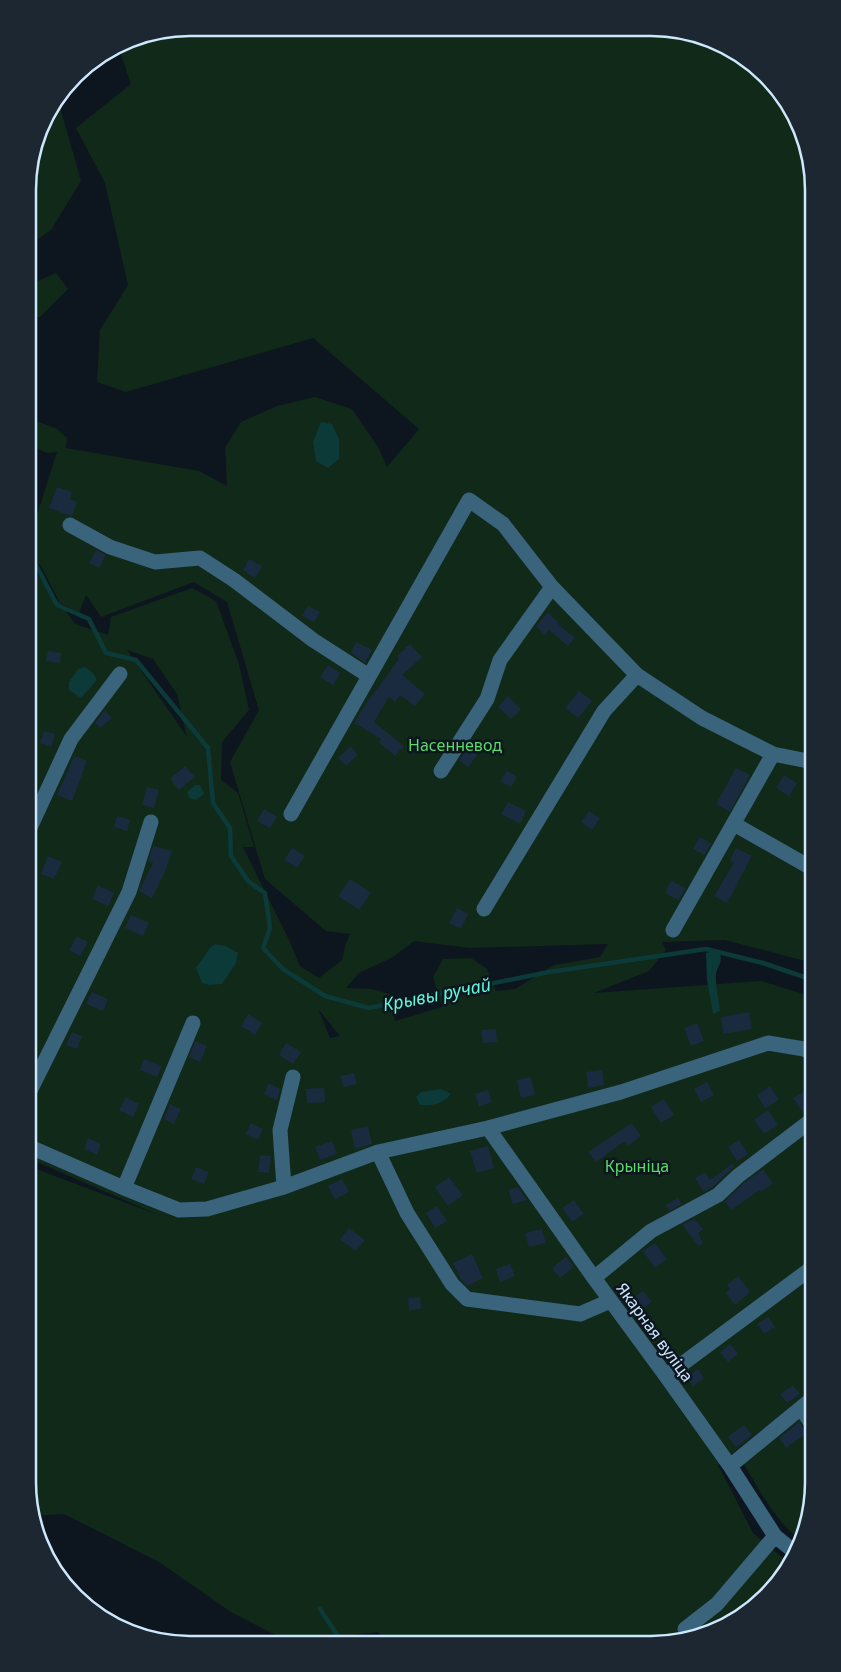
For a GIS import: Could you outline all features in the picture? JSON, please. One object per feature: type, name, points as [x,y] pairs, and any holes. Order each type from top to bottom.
[{"type":"street","points":[[291,814],[469,500],[503,524],[552,588],[636,676],[702,718],[773,754],[805,760]]},
{"type":"street","points":[[70,525],[110,547],[155,562],[200,558],[234,580],[313,640],[369,676]]},
{"type":"street","points":[[442,771],[487,699],[500,660],[552,588]]},
{"type":"street","points":[[37,814],[71,739],[120,674]]},
{"type":"street","points":[[484,908],[604,712],[636,676]]},
{"type":"street","points":[[673,930],[773,754]]},
{"type":"street","points":[[36,1078],[129,892],[151,822]]},
{"type":"street","points":[[734,824],[804,864]]},
{"type":"street","points":[[124,1188],[193,1023]]},
{"type":"street","points":[[36,1150],[179,1210],[207,1209],[284,1188],[378,1152],[488,1128],[621,1092],[768,1043],[804,1049]]},
{"type":"street","points":[[284,1188],[280,1130],[293,1076]]},
{"type":"street","points":[[594,1278],[651,1231],[718,1195],[738,1176],[804,1127]]},
{"type":"street","name":"Якарная вуліца","points":[[488,1128],[730,1466],[775,1536],[790,1548]]},
{"type":"street","points":[[378,1152],[407,1213],[452,1284],[466,1299],[580,1314],[610,1300]]},
{"type":"street","points":[[666,1376],[804,1274]]},
{"type":"street","points":[[730,1466],[804,1405]]},
{"type":"street","points":[[801,1408],[804,1413]]},
{"type":"street","points":[[685,1629],[717,1604],[775,1536]]},
{"type":"green space","points":[[190,36],[651,36],[681,39],[700,44],[736,62],[767,89],[789,122],[797,141],[800,150],[805,190],[804,961],[725,940],[662,942],[666,950],[649,971],[594,993],[761,981],[804,994],[804,1396],[718,1465],[753,1533],[784,1559],[773,1576],[745,1604],[719,1620],[700,1628],[691,1631],[651,1636],[380,1636],[378,1632],[345,1636],[277,1636],[231,1612],[159,1562],[64,1514],[40,1516],[36,1482],[36,1169],[161,1216],[36,1162],[37,573],[59,601],[40,564],[37,565],[37,516],[57,452],[48,453],[37,449],[37,421],[57,429],[67,438],[66,448],[199,471],[227,486],[225,448],[241,422],[277,406],[315,397],[352,409],[378,447],[387,467],[419,429],[313,338],[126,392],[97,382],[100,330],[128,285],[105,183],[76,128],[131,84],[120,53],[150,41]],"holes":[[[194,582],[227,602],[259,710],[230,762],[265,879],[326,931],[350,934],[342,960],[319,978],[300,966],[243,847],[254,847],[238,793],[221,780],[222,742],[249,710],[239,664],[216,601],[192,588],[111,617],[108,635],[75,624],[60,603],[79,613],[86,595],[101,617]],[[127,650],[153,659],[177,694],[187,737]],[[414,941],[469,948],[608,944],[600,957],[554,965],[515,989],[496,991],[487,969],[471,958],[443,959],[433,977],[442,1007],[395,1021],[390,994],[372,989],[346,988],[359,973],[393,957]],[[319,1011],[340,1036],[330,1038]]]},
{"type":"green space","points":[[60,108],[81,181],[51,230],[37,240],[37,180],[41,150],[52,122]]},
{"type":"green space","points":[[56,273],[68,289],[40,317],[37,317],[37,281]]},
{"type":"green space","points":[[804,1408],[804,1492],[800,1522],[795,1535],[775,1514],[740,1458]]},
{"type":"shaded area","points":[[321,422],[332,424],[339,439],[339,459],[328,468],[316,461],[313,442]]},
{"type":"shaded area","points":[[85,667],[93,673],[97,680],[81,698],[69,690],[69,682],[78,669]]},
{"type":"shaded area","points":[[195,785],[200,785],[204,794],[196,800],[189,798],[187,792]]},
{"type":"shaded area","points":[[215,944],[226,946],[238,953],[236,963],[222,984],[209,985],[202,983],[196,968]]},
{"type":"shaded area","points":[[720,952],[721,960],[716,980],[720,1011],[713,1014],[707,980],[706,953]]},
{"type":"shaded area","points":[[441,1089],[451,1094],[437,1104],[420,1105],[416,1097],[421,1092]]},
{"type":"building","points":[[57,487],[72,492],[70,499],[77,502],[72,516],[49,508]]},
{"type":"building","points":[[96,550],[106,555],[99,568],[89,563]]},
{"type":"building","points":[[249,559],[262,566],[255,578],[243,570]]},
{"type":"building","points":[[308,606],[320,612],[314,622],[302,616]]},
{"type":"building","points":[[548,612],[557,623],[575,638],[568,646],[549,630],[545,635],[536,626]]},
{"type":"building","points":[[356,642],[372,650],[365,663],[351,653]]},
{"type":"building","points":[[410,644],[422,657],[402,675],[425,694],[415,706],[400,695],[395,702],[389,697],[374,722],[404,746],[395,756],[378,742],[381,739],[354,723],[399,659],[397,656]]},
{"type":"building","points":[[48,651],[61,653],[60,663],[46,661]]},
{"type":"building","points":[[328,665],[340,673],[333,685],[320,677]]},
{"type":"building","points":[[579,691],[592,701],[578,718],[565,708]]},
{"type":"building","points":[[508,696],[521,709],[511,719],[498,707]]},
{"type":"building","points":[[105,710],[112,718],[100,728],[95,723]]},
{"type":"building","points":[[44,731],[55,734],[51,747],[40,743]]},
{"type":"building","points":[[351,746],[358,755],[346,766],[338,758]]},
{"type":"building","points":[[469,746],[478,754],[468,767],[459,760]]},
{"type":"building","points":[[74,756],[87,761],[72,801],[57,795]]},
{"type":"building","points":[[185,766],[195,777],[179,790],[170,779]]},
{"type":"building","points":[[736,768],[750,775],[730,812],[716,804]]},
{"type":"building","points":[[507,771],[517,777],[511,787],[500,781]]},
{"type":"building","points":[[784,775],[797,783],[789,796],[776,788]]},
{"type":"building","points":[[147,787],[159,790],[154,808],[142,805]]},
{"type":"building","points":[[508,802],[526,811],[520,824],[501,814]]},
{"type":"building","points":[[264,809],[277,817],[270,828],[257,821]]},
{"type":"building","points":[[589,811],[600,818],[592,830],[581,822]]},
{"type":"building","points":[[117,816],[130,820],[127,831],[114,827]]},
{"type":"building","points":[[699,837],[711,843],[705,855],[693,849]]},
{"type":"building","points":[[153,846],[172,851],[165,872],[152,898],[139,891],[153,863],[148,861]]},
{"type":"building","points":[[292,848],[305,856],[297,868],[284,860]]},
{"type":"building","points":[[736,848],[752,856],[727,903],[714,896],[734,863],[730,860]]},
{"type":"building","points":[[48,856],[62,862],[54,879],[41,874]]},
{"type":"building","points":[[350,879],[371,893],[359,910],[338,896]]},
{"type":"building","points":[[671,881],[686,888],[679,900],[665,893]]},
{"type":"building","points":[[98,885],[114,893],[108,906],[92,899]]},
{"type":"building","points":[[457,908],[468,914],[461,929],[449,923]]},
{"type":"building","points":[[131,915],[149,923],[143,936],[125,928]]},
{"type":"building","points":[[77,936],[88,942],[80,956],[69,950]]},
{"type":"building","points":[[92,992],[108,999],[103,1011],[86,1004]]},
{"type":"building","points":[[749,1012],[752,1029],[723,1034],[721,1017]]},
{"type":"building","points":[[248,1014],[262,1023],[255,1035],[241,1026]]},
{"type":"building","points":[[697,1023],[704,1041],[691,1046],[684,1028]]},
{"type":"building","points":[[496,1029],[497,1042],[483,1043],[481,1030]]},
{"type":"building","points":[[72,1032],[82,1036],[77,1049],[66,1045]]},
{"type":"building","points":[[195,1041],[207,1046],[200,1062],[189,1057]]},
{"type":"building","points":[[286,1043],[301,1052],[293,1064],[279,1055]]},
{"type":"building","points":[[144,1059],[162,1066],[157,1077],[140,1070]]},
{"type":"building","points":[[602,1070],[604,1085],[588,1088],[586,1072]]},
{"type":"building","points":[[354,1073],[357,1084],[344,1087],[340,1076]]},
{"type":"building","points":[[531,1077],[535,1095],[521,1098],[517,1080]]},
{"type":"building","points":[[707,1082],[714,1095],[701,1102],[694,1089]]},
{"type":"building","points":[[269,1083],[280,1089],[277,1100],[264,1094]]},
{"type":"building","points":[[770,1086],[779,1100],[765,1108],[757,1095]]},
{"type":"building","points":[[324,1088],[325,1102],[307,1103],[306,1089]]},
{"type":"building","points":[[488,1090],[492,1102],[479,1107],[475,1094]]},
{"type":"building","points":[[804,1091],[804,1114],[804,1114],[793,1098]]},
{"type":"building","points":[[126,1097],[139,1104],[133,1117],[119,1110]]},
{"type":"building","points":[[664,1099],[674,1115],[661,1123],[651,1107]]},
{"type":"building","points":[[170,1104],[181,1109],[174,1124],[164,1119]]},
{"type":"building","points":[[768,1110],[778,1125],[764,1134],[754,1120]]},
{"type":"building","points":[[251,1123],[263,1129],[258,1140],[246,1134]]},
{"type":"building","points":[[632,1123],[641,1136],[628,1146],[625,1141],[596,1162],[588,1152]]},
{"type":"building","points":[[368,1126],[372,1144],[355,1149],[351,1130]]},
{"type":"building","points":[[88,1138],[101,1144],[97,1155],[84,1149]]},
{"type":"building","points":[[739,1140],[748,1154],[737,1161],[728,1147]]},
{"type":"building","points":[[332,1141],[337,1154],[320,1160],[315,1147]]},
{"type":"building","points":[[488,1146],[494,1168],[477,1173],[470,1151]]},
{"type":"building","points":[[260,1155],[271,1156],[269,1173],[258,1172]]},
{"type":"building","points":[[732,1164],[734,1167],[704,1192],[695,1178],[705,1172],[710,1180]]},
{"type":"building","points":[[196,1167],[209,1172],[204,1184],[191,1179]]},
{"type":"building","points":[[763,1169],[773,1184],[761,1192],[760,1190],[731,1210],[725,1201],[744,1183]]},
{"type":"building","points":[[449,1177],[463,1195],[448,1206],[435,1187]]},
{"type":"building","points":[[342,1179],[349,1192],[335,1199],[328,1186]]},
{"type":"building","points":[[518,1187],[527,1200],[513,1204],[508,1190]]},
{"type":"building","points":[[678,1198],[682,1204],[669,1211],[666,1205]]},
{"type":"building","points":[[574,1200],[584,1214],[572,1222],[562,1208]]},
{"type":"building","points":[[437,1206],[447,1221],[435,1228],[426,1213]]},
{"type":"building","points":[[694,1219],[703,1229],[698,1233],[703,1243],[699,1246],[682,1225]]},
{"type":"building","points":[[349,1228],[365,1240],[356,1251],[340,1239]]},
{"type":"building","points":[[542,1229],[546,1243],[529,1247],[525,1233]]},
{"type":"building","points":[[655,1243],[667,1259],[655,1268],[643,1251]]},
{"type":"building","points":[[472,1254],[483,1278],[467,1286],[462,1281],[453,1263]]},
{"type":"building","points":[[566,1257],[574,1267],[560,1278],[552,1268]]},
{"type":"building","points":[[510,1264],[515,1276],[500,1282],[496,1269]]},
{"type":"building","points":[[738,1276],[750,1292],[735,1305],[726,1293],[730,1289],[727,1285]]},
{"type":"building","points":[[643,1291],[652,1302],[642,1309],[633,1298]]},
{"type":"building","points":[[420,1297],[421,1309],[409,1310],[408,1298]]},
{"type":"building","points":[[768,1317],[775,1327],[764,1334],[757,1324]]},
{"type":"building","points":[[730,1344],[738,1354],[728,1362],[720,1352]]},
{"type":"building","points":[[698,1369],[704,1378],[693,1386],[687,1377]]},
{"type":"building","points":[[793,1385],[800,1394],[787,1403],[780,1394]]},
{"type":"building","points":[[799,1422],[804,1429],[804,1435],[786,1448],[779,1438]]},
{"type":"building","points":[[744,1425],[752,1435],[736,1447],[728,1437]]},
{"type":"waterway","name":"Крывы ручай","points":[[37,567],[57,605],[89,619],[106,653],[136,660],[208,748],[213,803],[230,828],[231,856],[248,881],[265,893],[270,928],[263,948],[283,969],[325,996],[369,1008],[549,972],[706,949],[763,963],[804,977]]},
{"type":"waterway","points":[[320,1609],[338,1636]]},
{"type":"park label","name":"Насенневод","points":[[455,745]]},
{"type":"park label","name":"Крыніца","points":[[637,1166]]}]
